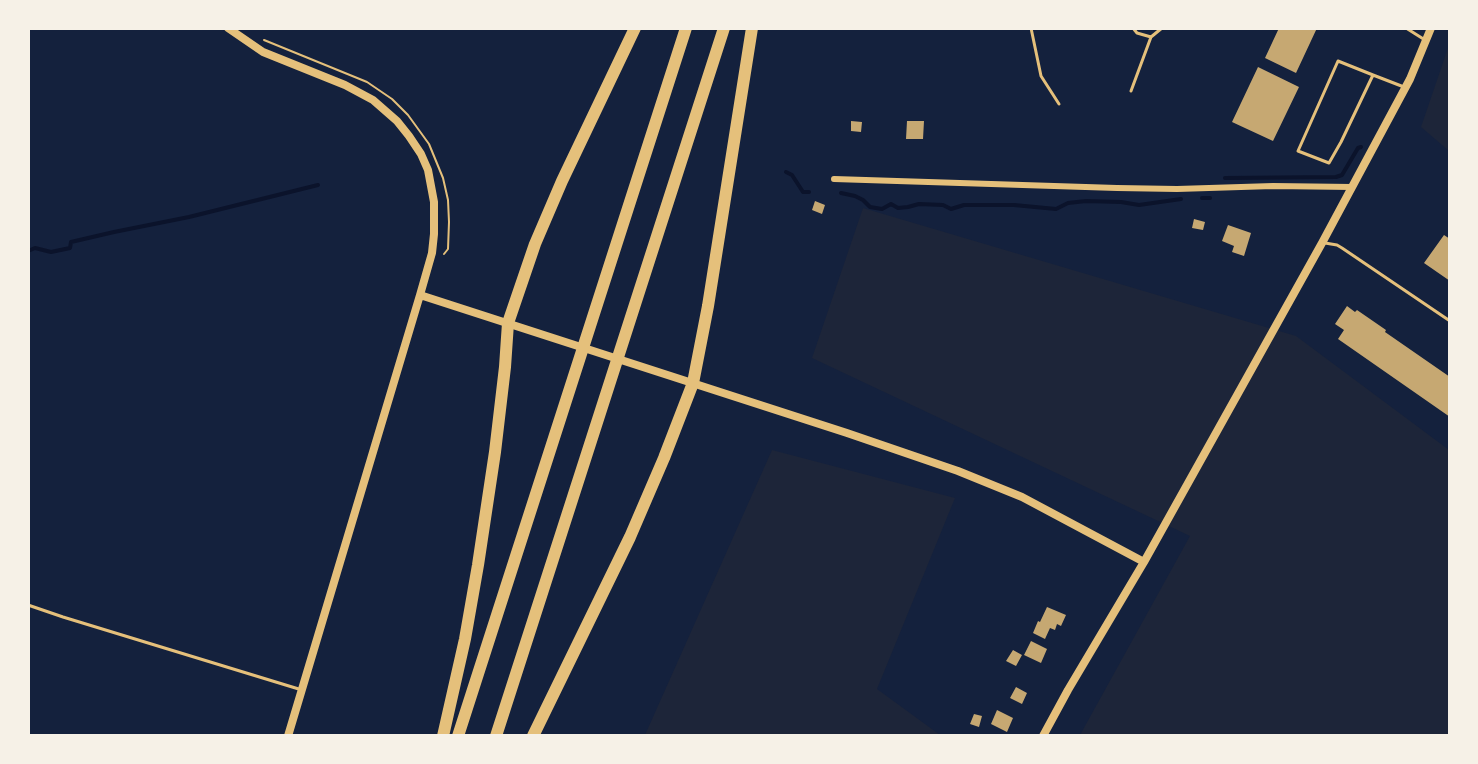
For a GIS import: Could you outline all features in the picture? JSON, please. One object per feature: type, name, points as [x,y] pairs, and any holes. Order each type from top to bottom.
[{"type":"highway","points":[[442,735],[465,639],[478,565],[495,452],[508,323],[535,244],[562,181],[635,28]]},
{"type":"highway","points":[[458,735],[686,28]]},
{"type":"highway","points":[[496,735],[724,28]]},
{"type":"highway","points":[[533,735],[630,537],[693,383],[708,306],[752,28]]},
{"type":"street","points":[[228,28],[263,52],[345,85],[366,96],[397,121],[421,154],[428,170],[435,215],[432,253],[288,735]]},
{"type":"street","points":[[1043,735],[1144,562],[1322,243],[1405,88],[1431,28]]},
{"type":"street","points":[[834,178],[1117,188],[1352,187]]},
{"type":"street","points":[[420,295],[900,450],[993,485],[1047,510],[1144,562]]},
{"type":"lane","points":[[1031,28],[1041,76],[1059,104]]},
{"type":"lane","points":[[1133,28],[1137,33],[1151,37]]},
{"type":"lane","points":[[1131,91],[1151,37],[1162,28]]},
{"type":"lane","points":[[1407,28],[1426,41]]},
{"type":"lane","points":[[1373,75],[1329,163],[1298,151],[1338,61],[1373,75],[1405,88]]},
{"type":"lane","points":[[1322,243],[1342,248],[1449,321]]},
{"type":"lane","points":[[28,605],[302,690]]},
{"type":"path","points":[[260,38],[367,82],[392,99],[408,115],[429,144],[443,178],[448,200],[449,222],[448,249],[444,254]]},
{"type":"shaded area","points":[[1449,45],[1449,151],[1421,127]]},
{"type":"shaded area","points":[[863,208],[1296,336],[1449,450],[1449,735],[1080,735],[1190,536],[812,358]]},
{"type":"shaded area","points":[[772,450],[955,498],[877,689],[940,735],[645,735]]},
{"type":"building","points":[[1279,28],[1317,28],[1296,73],[1265,58]]},
{"type":"building","points":[[1258,67],[1299,87],[1273,141],[1232,122]]},
{"type":"building","points":[[851,121],[862,122],[861,132],[851,131]]},
{"type":"building","points":[[907,121],[924,121],[923,139],[906,139]]},
{"type":"building","points":[[815,201],[825,205],[822,214],[812,210]]},
{"type":"building","points":[[1194,219],[1205,222],[1203,230],[1192,228]]},
{"type":"building","points":[[1228,225],[1251,233],[1244,256],[1232,252],[1234,246],[1222,241]]},
{"type":"building","points":[[1444,235],[1450,239],[1450,281],[1424,263]]},
{"type":"building","points":[[1347,306],[1355,312],[1357,310],[1450,377],[1450,417],[1338,339],[1344,330],[1335,324]]},
{"type":"building","points":[[1047,607],[1066,615],[1061,626],[1057,624],[1055,630],[1050,628],[1045,639],[1033,633]]},
{"type":"building","points":[[1031,641],[1047,649],[1041,663],[1024,655]]},
{"type":"building","points":[[1013,650],[1022,655],[1016,666],[1006,661]]},
{"type":"building","points":[[1016,687],[1027,693],[1022,704],[1010,698]]},
{"type":"building","points":[[997,710],[1013,718],[1007,732],[991,724]]},
{"type":"building","points":[[974,714],[982,716],[979,727],[970,724]]},
{"type":"waterway","points":[[1225,178],[1336,177],[1342,175],[1358,148],[1361,147]]},
{"type":"waterway","points":[[786,172],[792,175],[803,192],[809,192]]},
{"type":"waterway","points":[[28,251],[35,248],[51,252],[70,248],[71,242],[189,217],[318,185]]},
{"type":"waterway","points":[[841,193],[855,196],[870,207],[882,209],[891,204],[898,208],[919,204],[943,205],[951,209],[964,205],[1014,205],[1056,209],[1068,203],[1086,201],[1139,205],[1181,199]]},
{"type":"waterway","points":[[1202,198],[1210,198]]}]
